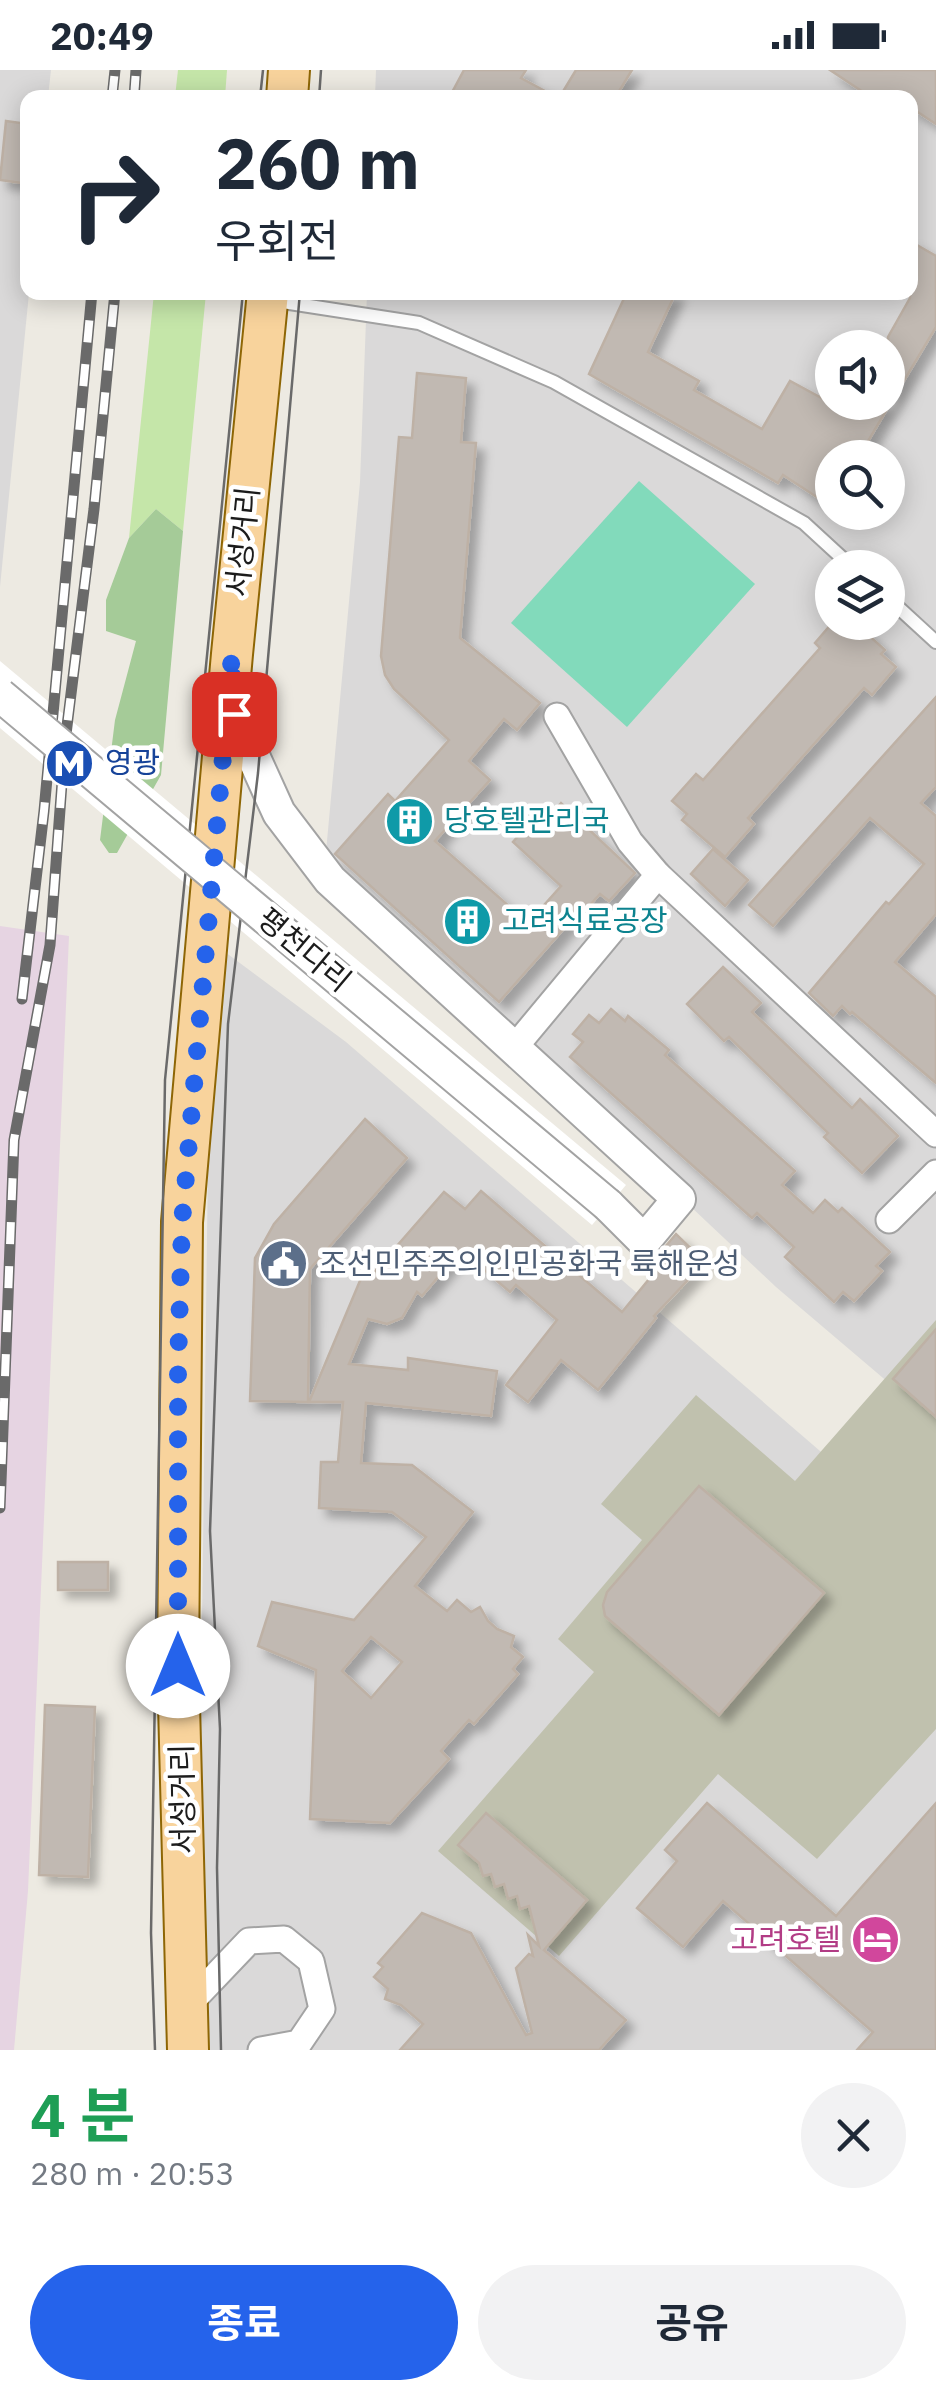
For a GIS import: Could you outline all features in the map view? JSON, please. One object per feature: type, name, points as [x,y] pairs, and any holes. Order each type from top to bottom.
[{"type":"main road","name":"서성거리","points":[[188,2050],[178,1666],[182,1222],[268,300]]},
{"type":"street","points":[[232,654],[234,714],[278,813],[330,880],[514,1048],[658,876]]},
{"type":"street","name":"평천다리","points":[[0,695],[608,1206],[644,1241],[679,1199],[514,1048]]},
{"type":"street","points":[[557,716],[630,842],[658,876],[936,1134]]},
{"type":"street","points":[[889,1220],[936,1173]]},
{"type":"street","points":[[187,2006],[249,1941],[284,1939],[311,1961],[322,2009],[299,2043],[262,2050]]},
{"type":"lane","points":[[290,300],[419,323],[554,382],[804,523],[833,550]]},
{"type":"lane","points":[[905,614],[936,642]]},
{"type":"shaded area","points":[[0,70],[51,70],[49,90],[20,90],[20,300],[28,300],[0,587]]},
{"type":"shaded area","points":[[376,70],[936,70],[936,1423],[776,1287],[346,882],[326,852],[360,482],[367,300],[918,300],[918,90],[375,90]]},
{"type":"shaded area","points":[[0,926],[69,936],[28,1891],[14,2050],[0,2050]]},
{"type":"shaded area","points":[[225,952],[346,1042],[936,1551],[936,2050],[205,2050],[200,1777],[209,1083]]},
{"type":"shaded area","points":[[936,1320],[936,1729],[817,1859],[718,1774],[559,1956],[438,1851],[594,1672],[558,1639],[642,1540],[601,1504],[696,1395],[795,1481]]},
{"type":"green space","points":[[178,70],[227,70],[226,90],[176,90]]},
{"type":"green space","points":[[153,300],[205,300],[183,531],[156,509],[129,538]]},
{"type":"green space","points":[[639,481],[755,584],[627,727],[511,623]]},
{"type":"green space","points":[[156,509],[183,531],[161,775],[117,853],[109,853],[100,840],[115,720],[136,641],[106,631],[106,600],[129,538]]},
{"type":"pier","points":[[0,661],[626,1185],[592,1225],[0,728]]},
{"type":"building","points":[[464,70],[526,70],[521,78],[543,90],[453,90]]},
{"type":"building","points":[[576,70],[632,70],[620,90],[564,90]]},
{"type":"building","points":[[830,70],[936,70],[936,124],[918,112],[918,90],[860,90]]},
{"type":"building","points":[[6,121],[20,123],[20,183],[0,180]]},
{"type":"building","points":[[918,246],[936,256],[936,327],[905,379],[905,330],[892,330],[909,300],[918,300]]},
{"type":"building","points":[[623,300],[672,300],[648,352],[699,381],[694,390],[762,429],[790,381],[815,394],[815,420],[881,420],[869,440],[815,440],[815,496],[783,475],[778,483],[589,374]]},
{"type":"building","points":[[417,373],[466,378],[461,442],[476,443],[460,638],[540,703],[517,730],[504,719],[469,761],[490,780],[435,841],[528,923],[561,886],[513,842],[536,816],[544,823],[561,803],[635,873],[609,901],[600,894],[579,917],[576,915],[499,1002],[335,854],[388,794],[395,801],[449,740],[394,689],[385,675],[381,656],[399,437],[412,438]]},
{"type":"building","points":[[874,640],[885,650],[881,654],[896,667],[872,695],[864,688],[748,818],[754,824],[725,857],[682,820],[687,814],[672,801],[696,774],[703,780],[820,648],[815,643]]},
{"type":"building","points":[[936,697],[936,787],[921,803],[936,816],[936,914],[895,962],[936,997],[936,1083],[852,1012],[842,1006],[833,1016],[809,993],[886,902],[889,904],[924,864],[870,818],[773,926],[749,905]]},
{"type":"building","points":[[713,849],[748,880],[725,906],[691,874]]},
{"type":"building","points":[[723,967],[761,1003],[752,1012],[852,1108],[860,1099],[898,1136],[862,1173],[824,1137],[828,1133],[729,1037],[724,1041],[687,1004]]},
{"type":"building","points":[[611,1009],[625,1021],[628,1016],[669,1050],[665,1055],[795,1171],[782,1185],[813,1213],[825,1200],[838,1212],[842,1208],[890,1252],[876,1266],[882,1271],[854,1301],[843,1292],[834,1302],[785,1257],[794,1247],[757,1213],[752,1218],[570,1057],[583,1042],[573,1034],[589,1015],[599,1023]]},
{"type":"building","name":"조선민주주의인민공화국 륙해운성","points":[[365,1119],[407,1158],[310,1269],[308,1402],[250,1401],[255,1258],[274,1224]]},
{"type":"building","points":[[481,1191],[622,1312],[654,1273],[641,1261],[659,1254],[676,1234],[705,1262],[654,1316],[598,1390],[561,1360],[528,1402],[506,1385],[557,1320],[516,1285],[510,1292],[461,1250],[422,1296],[417,1292],[402,1318],[387,1324],[368,1319],[349,1364],[408,1370],[408,1358],[497,1371],[491,1416],[366,1403],[361,1463],[412,1465],[473,1512],[415,1586],[447,1611],[457,1600],[471,1612],[480,1607],[497,1629],[514,1636],[511,1647],[523,1657],[513,1669],[518,1674],[474,1724],[469,1720],[441,1751],[449,1759],[390,1823],[310,1819],[316,1670],[258,1646],[272,1602],[354,1620],[426,1537],[392,1512],[319,1508],[321,1462],[338,1462],[343,1402],[309,1402],[362,1276],[368,1279],[444,1192],[465,1209]],"holes":[[[371,1637],[402,1662],[371,1698],[342,1671]]]},
{"type":"building","points":[[936,1329],[936,1417],[893,1379]]},
{"type":"building","points":[[699,1486],[824,1593],[719,1715],[605,1616],[603,1605],[607,1592]]},
{"type":"building","points":[[58,1562],[108,1562],[108,1590],[58,1590]]},
{"type":"building","points":[[45,1705],[95,1707],[88,1877],[39,1875]]},
{"type":"building","points":[[707,1803],[836,1916],[936,1803],[936,2050],[857,2050],[873,2032],[723,1901],[683,1947],[637,1908],[677,1861],[665,1850]]},
{"type":"building","points":[[486,1813],[587,1900],[544,1950],[626,2020],[599,2050],[400,2050],[423,2024],[401,2005],[385,1999],[388,1989],[374,1977],[383,1967],[378,1963],[422,1913],[471,1933],[526,2035],[532,2033],[516,1968],[529,1954],[533,1956],[528,1935],[539,1946],[529,1906],[520,1909],[517,1896],[508,1899],[504,1884],[495,1887],[491,1874],[483,1876],[479,1863],[458,1845]]},
{"type":"tram line","points":[[261,90],[263,70]]},
{"type":"tram line","points":[[320,90],[321,70]]},
{"type":"tram line","points":[[155,2050],[151,1933],[165,1080],[242,300]]},
{"type":"tram line","points":[[221,2050],[217,1868],[220,1729],[210,1531],[228,1024],[258,773],[299,300]]},
{"type":"railway","points":[[113,90],[115,70]]},
{"type":"railway","points":[[135,90],[136,70]]},
{"type":"railway","points":[[22,999],[44,811],[91,300]]},
{"type":"railway","points":[[0,1508],[14,1140],[50,945],[65,742],[94,509],[114,300]]},
{"type":"place","name":"영광","points":[[70,763]]},
{"type":"place","name":"당호텔관리국","points":[[409,821]]},
{"type":"place","name":"고려식료공장","points":[[467,921]]},
{"type":"place","name":"조선민주주의인민공화국 륙해운성","points":[[284,1264]]},
{"type":"place","name":"고려호텔","points":[[876,1940]]},
{"type":"route","points":[[178,1666],[182,1222],[232,654],[234,714]]}]
